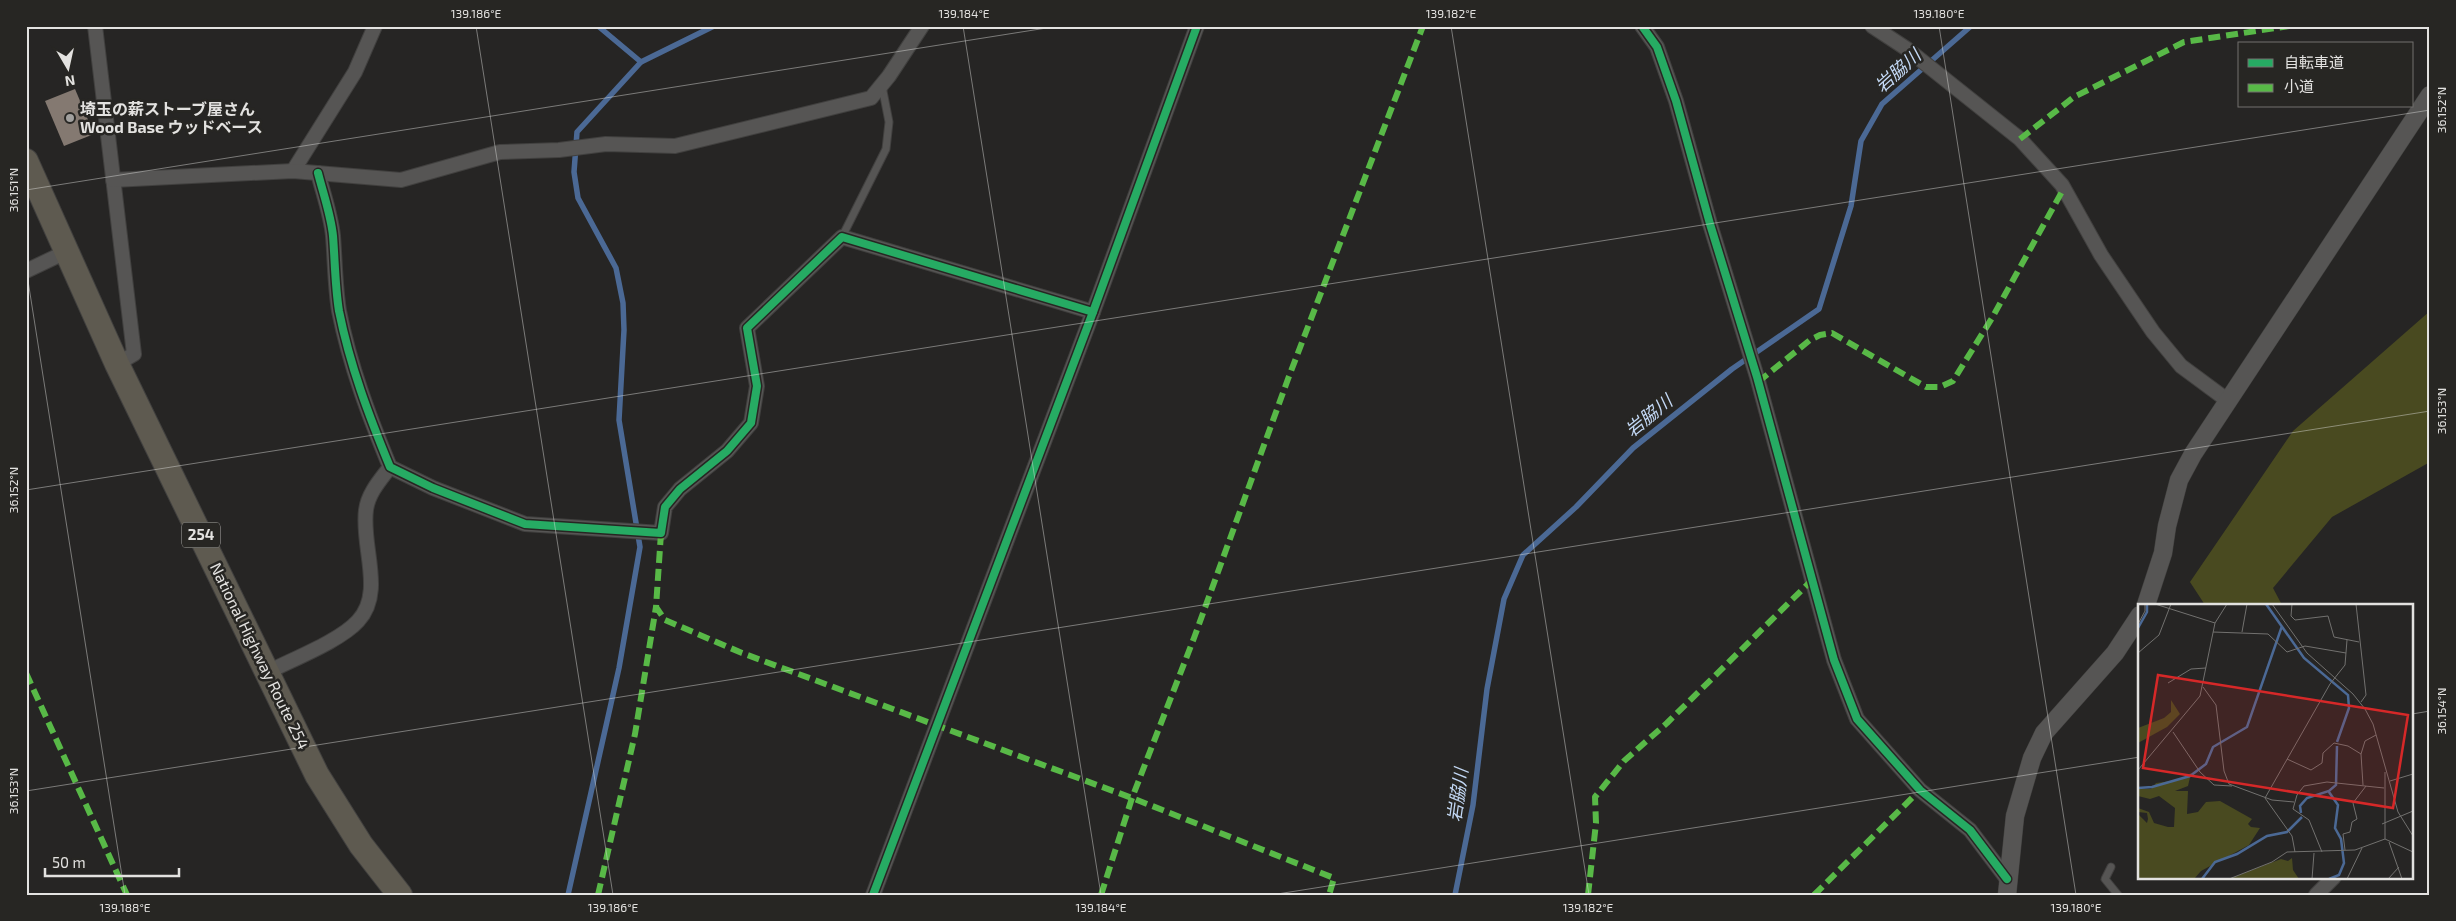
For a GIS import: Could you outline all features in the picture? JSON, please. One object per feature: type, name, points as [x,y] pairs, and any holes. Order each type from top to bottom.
[{"type":"highway","name":"National Highway Route 254","points":[[26,161],[118,364],[317,775],[360,845],[400,895]]},
{"type":"street","points":[[95,26],[134,354],[118,364]]},
{"type":"street","points":[[293,171],[355,72],[375,26]]},
{"type":"street","points":[[113,180],[293,171],[401,180],[500,152],[559,150],[606,144],[675,146],[871,98],[922,26]]},
{"type":"street","points":[[873,895],[1093,312],[1197,26]]},
{"type":"street","points":[[1642,26],[1657,47],[1676,100],[1710,224],[1757,377],[1834,660],[1857,719],[1920,790],[1970,830],[2007,887]]},
{"type":"street","points":[[1872,26],[1907,49],[2020,139],[2062,185],[2101,255],[2153,332],[2181,366],[2227,400]]},
{"type":"street","points":[[2146,604],[2163,553],[2166,526],[2178,480],[2227,400],[2430,95]]},
{"type":"street","points":[[318,173],[333,234],[338,301],[351,366],[363,402],[390,466],[433,488],[525,524],[661,533],[665,507],[675,495],[727,450],[751,423],[757,386],[747,328],[842,237],[1093,312]]},
{"type":"street","points":[[26,271],[68,251]]},
{"type":"street","points":[[268,672],[332,639],[358,622],[368,606],[372,587],[364,536],[366,508],[374,489],[390,466]]},
{"type":"street","points":[[2007,887],[2015,816],[2032,758],[2044,733],[2115,653],[2138,618]]},
{"type":"street","points":[[2316,895],[2333,878]]},
{"type":"lane","points":[[842,237],[886,149],[889,122],[882,85]]},
{"type":"lane","points":[[2111,867],[2105,879],[2118,895]]},
{"type":"shaded area","points":[[2430,311],[2430,462],[2332,517],[2273,588],[2281,604],[2204,604],[2190,582],[2293,431]]},
{"type":"building","name":"埼玉の薪ストーブ屋さん Wood Base ウッドベース","points":[[75,89],[94,134],[64,146],[45,101]]},
{"type":"waterway","points":[[598,26],[641,62]]},
{"type":"waterway","points":[[568,895],[619,668],[640,547],[619,420],[624,330],[623,303],[616,268],[578,198],[574,172],[577,132],[641,62],[714,26]]},
{"type":"waterway","name":"岩脇川","points":[[1455,895],[1473,805],[1487,689],[1504,599],[1523,555],[1576,507],[1633,448],[1732,369],[1819,309],[1851,206],[1861,141],[1882,104],[1971,26]]},
{"type":"marked path","points":[[1101,895],[1132,798],[1194,638],[1288,379],[1423,26]]},
{"type":"marked path","points":[[2020,139],[2074,97],[2184,42],[2289,26]]},
{"type":"marked path","points":[[1758,382],[1810,340],[1820,335],[1832,333],[1926,387],[1940,387],[1953,381],[1992,318],[2064,188]]},
{"type":"marked path","points":[[661,533],[656,607],[665,620],[742,653],[1132,798],[1334,878],[1329,895]]},
{"type":"marked path","points":[[1588,895],[1596,823],[1595,797],[1624,761],[1667,723],[1812,580]]},
{"type":"marked path","points":[[598,895],[635,734],[656,607]]},
{"type":"marked path","points":[[26,673],[127,895]]},
{"type":"marked path","points":[[1814,895],[1920,790]]},
{"type":"cycle path","points":[[873,895],[1093,312],[1197,26]]},
{"type":"cycle path","points":[[1642,26],[1657,47],[1676,101],[1710,224],[1757,377],[1834,660],[1857,719],[1920,790],[1970,830],[2007,879]]},
{"type":"cycle path","points":[[318,173],[332,228],[338,302],[343,331],[361,391],[390,467],[433,488],[525,524],[661,533],[665,507],[680,489],[727,451],[751,423],[757,386],[747,328],[842,237],[1093,312]]},
{"type":"place","name":"埼玉の薪ストーブ屋さん Wood Base ウッドベース","points":[[70,118]]}]
